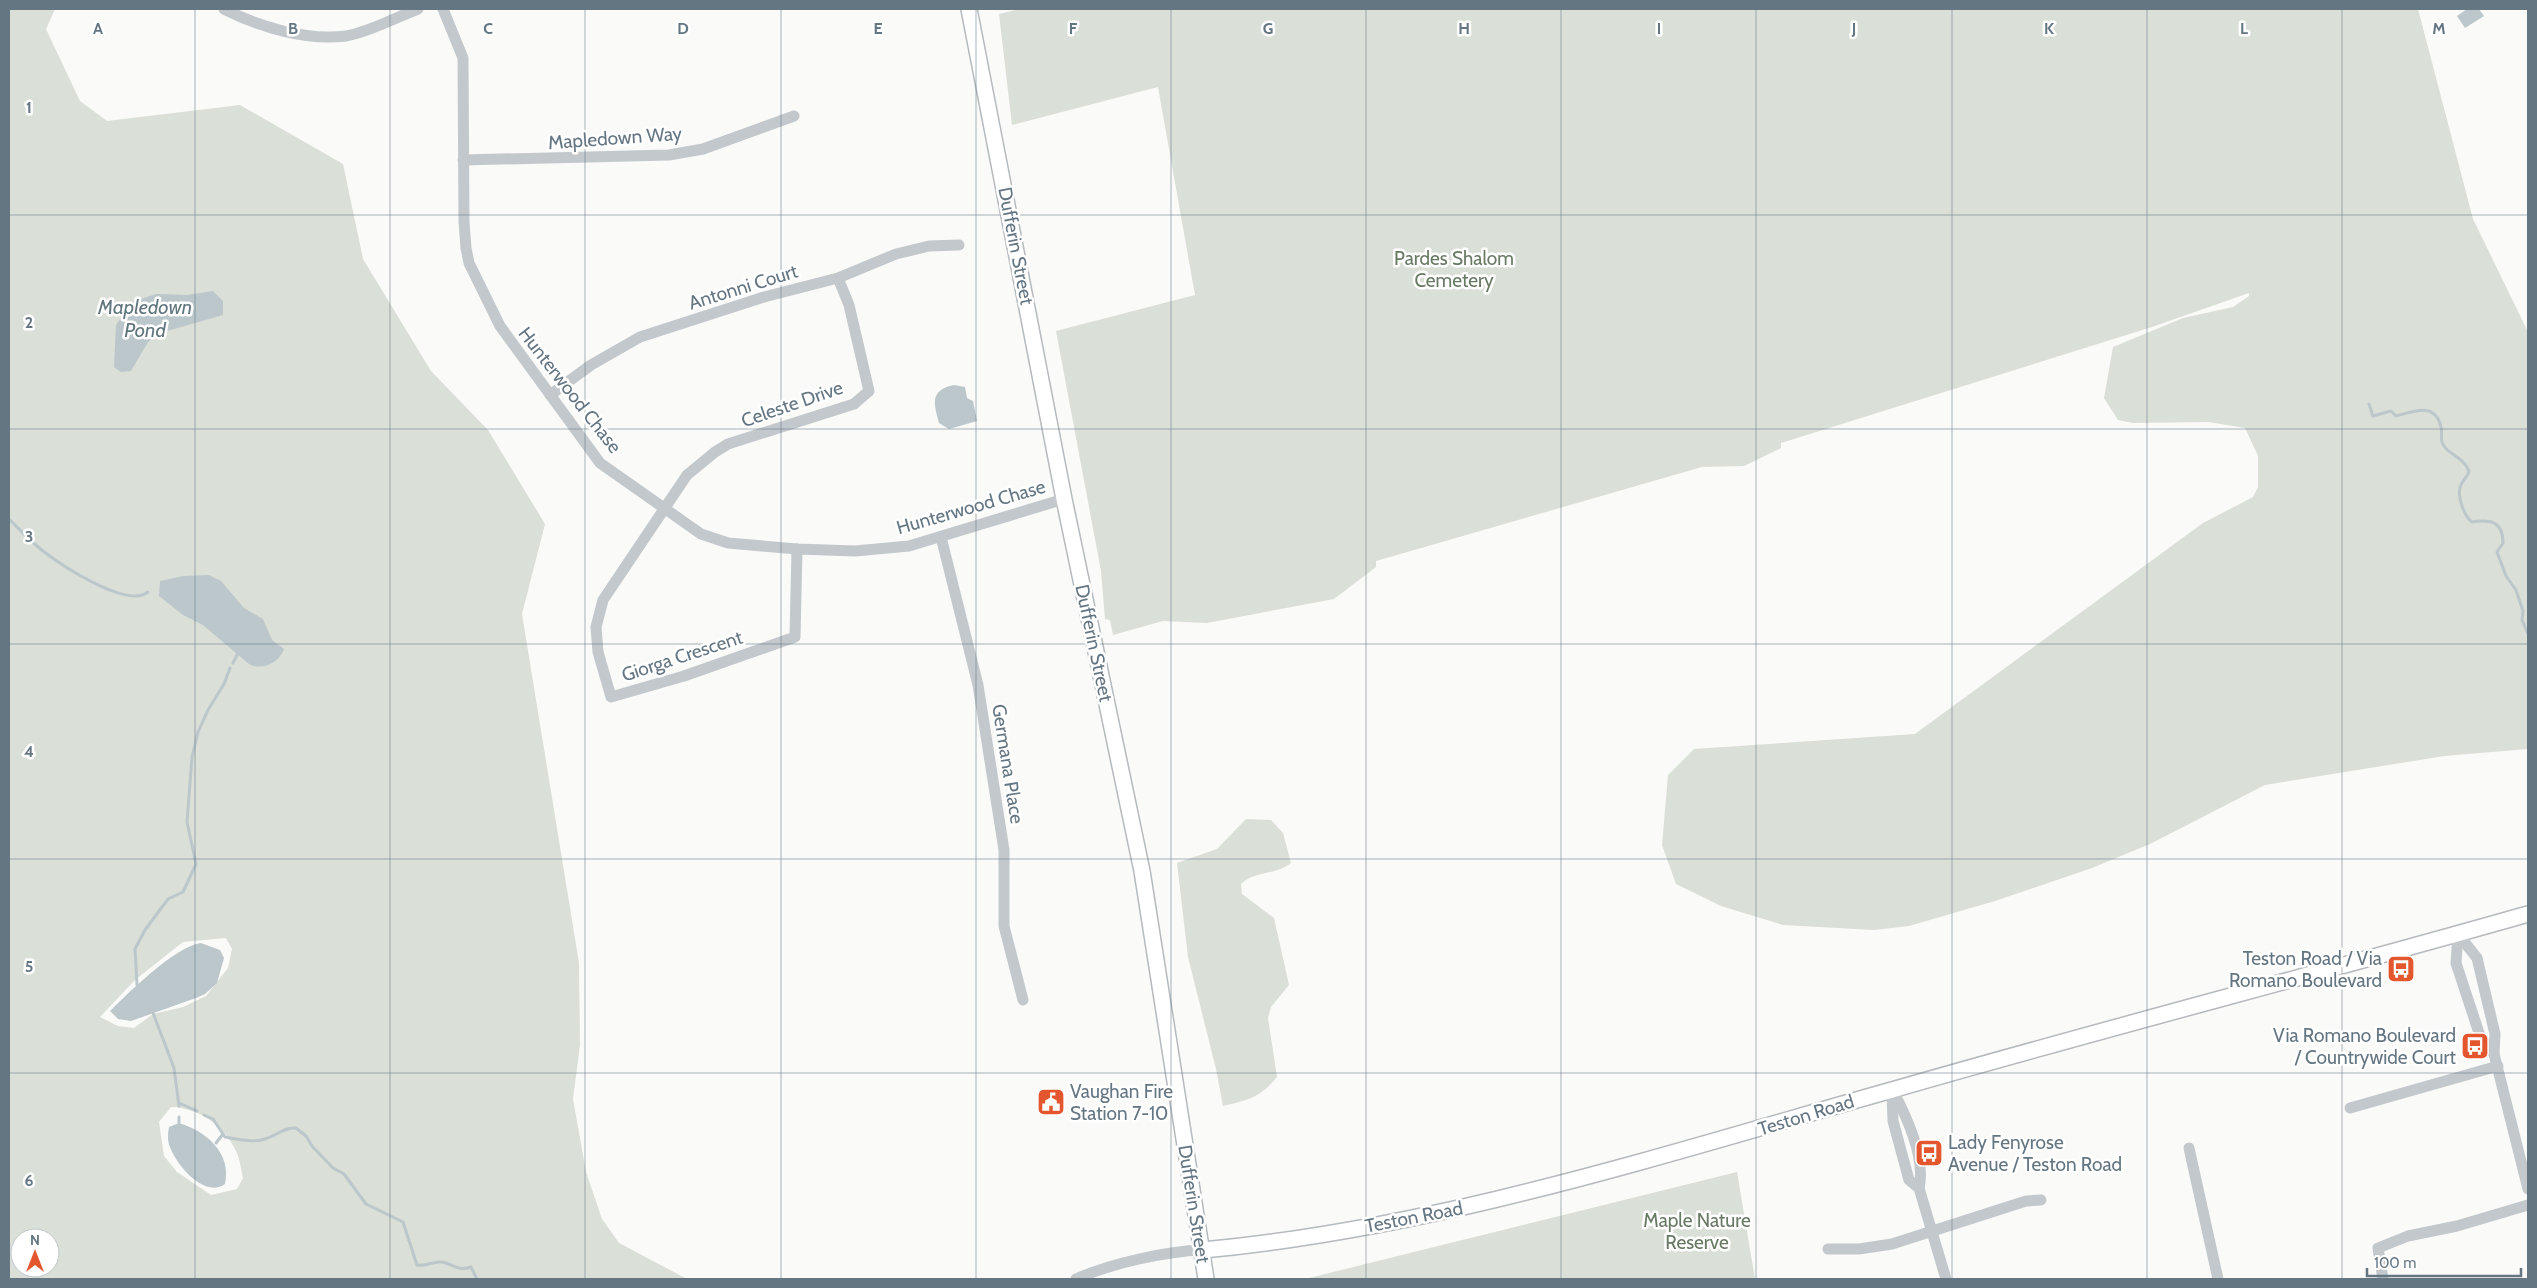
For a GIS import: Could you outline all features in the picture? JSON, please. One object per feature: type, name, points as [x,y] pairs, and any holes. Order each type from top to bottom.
[{"type":"main road","name":"Dufferin Street","points":[[969,9],[1064,499],[1142,871],[1203,1250],[1206,1279]]},
{"type":"main road","name":"Teston Road","points":[[1203,1250],[1374,1226],[1477,1206],[1702,1146],[1892,1089],[2528,914]]},
{"type":"street","points":[[224,9],[243,19],[279,29],[316,36],[346,36],[361,32],[418,9]]},
{"type":"street","name":"Hunterwood Chase","points":[[444,9],[463,58],[463,160],[466,248],[469,263],[503,332],[600,463],[701,534],[728,543],[798,549],[864,550],[909,546],[1064,499]]},
{"type":"street","name":"Mapledown Way","points":[[463,160],[669,155],[703,148],[794,116]]},
{"type":"street","name":"Antonni Court","points":[[550,395],[591,365],[640,337],[764,297],[838,278],[896,254],[929,246],[959,245]]},
{"type":"street","name":"Celeste Drive","points":[[664,508],[687,475],[715,452],[747,438],[854,404],[869,391],[849,306],[838,278]]},
{"type":"street","name":"Giorga Crescent","points":[[664,508],[603,600],[596,627],[598,652],[611,697],[684,676],[795,637],[798,549]]},
{"type":"street","name":"Germana Place","points":[[941,537],[978,685],[1004,850],[1004,926],[1023,1000]]},
{"type":"street","points":[[2458,934],[2477,958],[2495,1034],[2494,1054]]},
{"type":"street","points":[[2458,934],[2456,963],[2480,1036],[2494,1054],[2498,1066],[2528,1189]]},
{"type":"street","points":[[2350,1108],[2498,1066]]},
{"type":"street","points":[[1892,1089],[1906,1116],[1922,1174],[1919,1188],[1946,1279]]},
{"type":"street","points":[[2188,1148],[2218,1279]]},
{"type":"street","points":[[1828,1249],[1877,1248],[2026,1201],[2041,1200]]},
{"type":"street","points":[[2383,1279],[2378,1248],[2408,1236],[2457,1226],[2528,1205]]},
{"type":"street","name":"Teston Road","points":[[1076,1279],[1146,1258],[1177,1251],[1203,1250]]},
{"type":"green space","points":[[9,9],[55,9],[46,29],[80,101],[107,121],[240,105],[343,164],[363,259],[431,371],[488,430],[545,524],[522,614],[579,963],[580,1045],[573,1099],[586,1172],[602,1219],[619,1243],[687,1279],[9,1279]],"holes":[[[226,938],[232,949],[228,968],[206,996],[183,1007],[153,1014],[134,1028],[118,1026],[100,1017],[135,980],[183,942]],[[171,1107],[181,1108],[201,1115],[225,1133],[236,1151],[243,1178],[237,1189],[211,1195],[177,1172],[164,1156],[159,1122]]]},
{"type":"green space","name":"Pardes Shalom Cemetery","points":[[1020,9],[2418,9],[2473,219],[2528,332],[2528,749],[2444,756],[2265,785],[2150,844],[2092,868],[1995,901],[1909,926],[1874,930],[1783,925],[1721,906],[1676,884],[1662,845],[1668,775],[1694,749],[1915,734],[2203,523],[2253,497],[2258,487],[2258,456],[2245,428],[2209,422],[2133,423],[2118,420],[2104,398],[2113,347],[2183,318],[2233,307],[2249,296],[2249,293],[2152,327],[1781,443],[1781,448],[1744,466],[1702,467],[1376,561],[1376,567],[1334,599],[1207,623],[1163,621],[1113,635],[1110,620],[1105,619],[1101,571],[1056,331],[1195,295],[1158,87],[1012,125],[999,14]]},
{"type":"green space","points":[[1246,819],[1271,820],[1283,833],[1291,863],[1279,870],[1252,877],[1241,884],[1242,894],[1274,918],[1289,985],[1271,1007],[1268,1018],[1277,1077],[1259,1094],[1240,1102],[1223,1106],[1216,1069],[1188,957],[1177,863],[1217,849]]},
{"type":"green space","name":"Maple Nature Reserve","points":[[1737,1172],[1755,1279],[1305,1279]]},
{"type":"water","points":[[2467,9],[2479,9],[2484,16],[2465,28],[2457,16]]},
{"type":"water","name":"Mapledown Pond","points":[[213,291],[223,301],[223,315],[160,333],[148,342],[131,371],[121,372],[114,367],[116,325],[132,302],[156,294],[187,295]]},
{"type":"water","points":[[954,385],[965,387],[967,398],[973,401],[977,421],[949,429],[939,423],[935,399],[940,390]]},
{"type":"water","points":[[209,575],[221,581],[244,608],[263,619],[272,640],[284,649],[274,662],[259,667],[249,664],[203,625],[183,615],[159,596],[160,581],[183,576]]},
{"type":"water","points":[[201,943],[220,950],[224,958],[217,983],[205,994],[131,1021],[118,1019],[110,1011],[166,961],[179,952]]},
{"type":"water","points":[[179,1123],[199,1132],[215,1145],[225,1163],[225,1184],[217,1187],[208,1187],[192,1178],[178,1162],[168,1142],[168,1137],[169,1127]]},
{"type":"waterway","points":[[2369,404],[2373,416],[2391,411],[2396,416],[2423,410],[2429,411],[2438,419],[2443,444],[2464,463],[2469,471],[2462,483],[2459,494],[2466,515],[2472,522],[2484,521],[2494,523],[2501,530],[2503,543],[2497,552],[2506,576],[2516,590],[2523,611],[2522,620],[2528,634]]},
{"type":"waterway","points":[[9,519],[43,551],[64,566],[94,583],[125,595],[138,596],[148,592]]},
{"type":"waterway","points":[[233,663],[238,653]]},
{"type":"waterway","points":[[137,985],[135,949],[145,930],[168,899],[183,892],[196,864],[187,822],[192,757],[198,732],[208,710],[224,684],[230,668]]},
{"type":"waterway","points":[[153,1013],[174,1068],[179,1106]]},
{"type":"waterway","points":[[179,1103],[197,1111]]},
{"type":"waterway","points":[[204,1115],[213,1119],[225,1137],[240,1140],[261,1140],[284,1130],[296,1128],[306,1136],[312,1146],[333,1168],[344,1174],[366,1204],[403,1222],[417,1265],[441,1262],[459,1268],[471,1267],[477,1279]]},
{"type":"waterway","points":[[179,1117],[179,1123]]},
{"type":"waterway","points":[[216,1143],[223,1134]]},
{"type":"place","name":"Teston Road / Via Romano Boulevard","points":[[2401,969]]},
{"type":"place","name":"Via Romano Boulevard / Countrywide Court","points":[[2475,1046]]},
{"type":"place","name":"Vaughan Fire Station 7-10","points":[[1051,1102]]},
{"type":"place","name":"Lady Fenyrose Avenue / Teston Road","points":[[1929,1153]]}]
